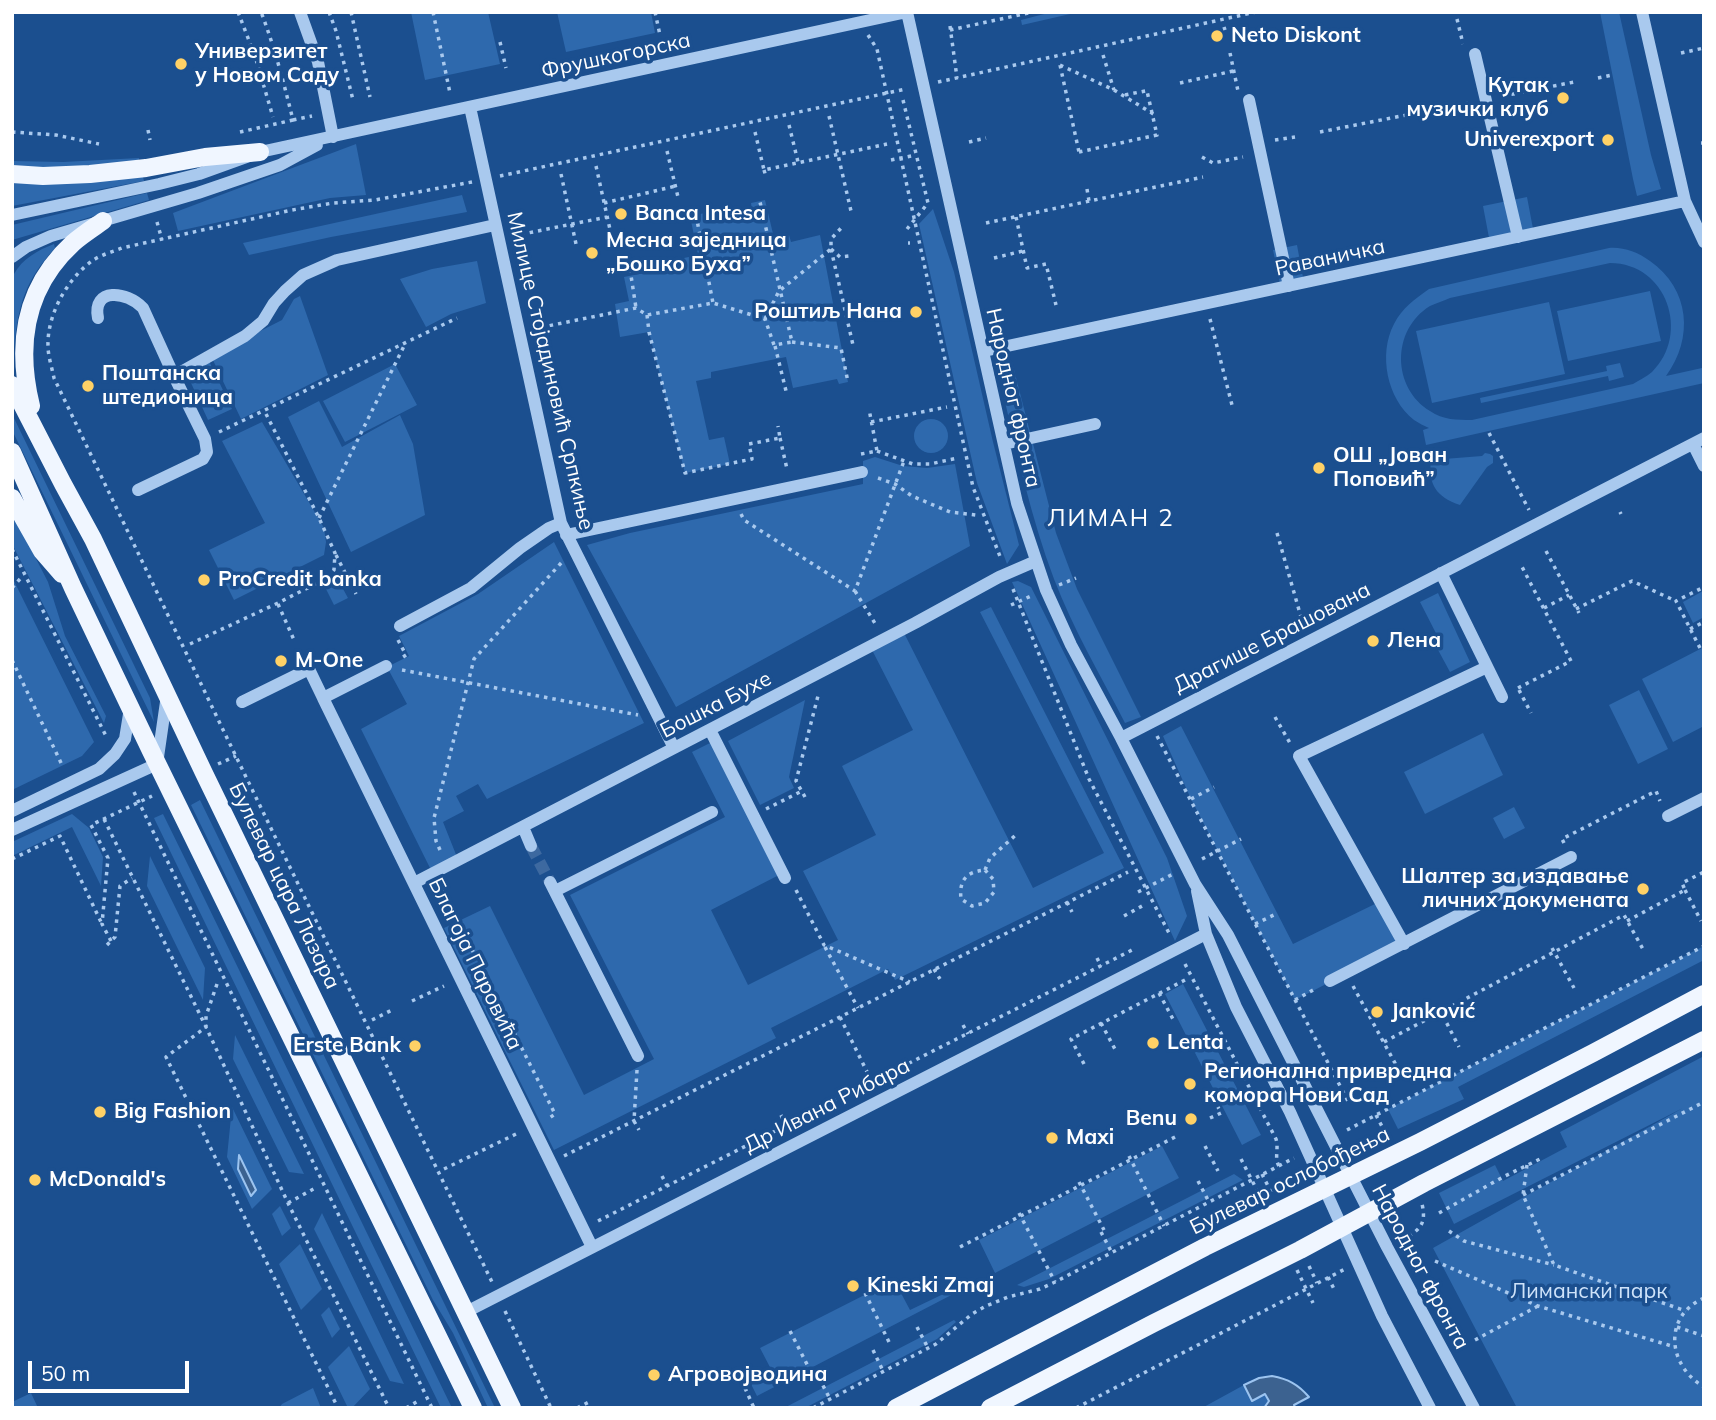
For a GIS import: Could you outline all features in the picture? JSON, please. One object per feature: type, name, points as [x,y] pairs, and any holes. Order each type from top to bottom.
[{"type":"main road","points":[[12,174],[90,174],[146,168],[205,157],[260,152]]},
{"type":"main road","points":[[37,433],[23,357],[27,316],[36,292],[57,261],[74,242],[103,221]]},
{"type":"main road","name":"Булевар цара Лазара","points":[[12,385],[93,539],[512,1408]]},
{"type":"main road","points":[[12,452],[130,708],[472,1408]]},
{"type":"main road","points":[[12,498],[41,551],[74,587]]},
{"type":"main road","name":"Булевар ослобођења","points":[[895,1408],[1205,1247],[1420,1142],[1704,993]]},
{"type":"main road","points":[[990,1408],[1704,1040]]},
{"type":"street","points":[[300,12],[318,62],[333,137]]},
{"type":"street","name":"Фрушкогорска","points":[[12,215],[199,174],[260,152],[907,12]]},
{"type":"street","name":"Народног фронта","points":[[907,12],[1017,503],[1046,590],[1071,645],[1195,884],[1228,935],[1369,1213],[1474,1408]]},
{"type":"street","points":[[1642,12],[1685,201],[1704,242]]},
{"type":"street","points":[[1475,54],[1518,237]]},
{"type":"street","points":[[1249,100],[1289,286]]},
{"type":"street","name":"Милице Стојадиновић Српкиње","points":[[470,107],[563,529],[674,748]]},
{"type":"street","name":"Фрушкогорска","points":[[12,257],[26,247],[51,236],[198,193],[280,165],[333,137]]},
{"type":"street","name":"Раваничка","points":[[984,351],[1685,201]]},
{"type":"street","points":[[174,376],[245,336],[263,321],[280,297],[303,275],[337,260],[495,225]]},
{"type":"street","points":[[99,318],[98,304],[112,295],[118,294],[135,300],[143,308],[205,439],[207,452],[203,459],[138,490]]},
{"type":"street","points":[[1004,444],[1095,424]]},
{"type":"street","name":"Драгише Брашована","points":[[1121,738],[1698,441],[1704,466]]},
{"type":"street","points":[[400,626],[471,589],[520,548],[549,528],[563,529],[732,500],[862,472]]},
{"type":"street","name":"Бошка Бухе","points":[[414,883],[884,640],[993,580],[1035,561]]},
{"type":"street","points":[[1441,573],[1502,697]]},
{"type":"street","points":[[323,698],[386,666]]},
{"type":"street","points":[[1404,944],[1299,757],[1486,667]]},
{"type":"street","name":"Благоја Паровића","points":[[242,702],[309,669],[592,1247]]},
{"type":"street","points":[[12,830],[157,764],[167,695]]},
{"type":"street","points":[[12,811],[99,769],[115,754],[125,738],[130,708]]},
{"type":"street","points":[[710,730],[785,878]]},
{"type":"street","points":[[1668,816],[1704,798]]},
{"type":"street","points":[[638,1056],[552,886],[712,811]]},
{"type":"street","points":[[523,827],[531,846]]},
{"type":"street","points":[[1330,981],[1571,857]]},
{"type":"street","name":"Народног фронта","points":[[1195,884],[1206,934],[1236,1007],[1290,1112],[1382,1316],[1430,1408]]},
{"type":"street","name":"Др Ивана Рибара","points":[[466,1312],[1206,934]]},
{"type":"path","points":[[238,12],[255,55],[273,117]]},
{"type":"path","points":[[229,135],[293,120],[283,75],[261,12]]},
{"type":"path","points":[[329,12],[353,100]]},
{"type":"path","points":[[351,12],[370,97]]},
{"type":"path","points":[[433,12],[451,99]]},
{"type":"path","points":[[655,12],[660,35]]},
{"type":"path","points":[[957,78],[950,28],[1033,12]]},
{"type":"path","points":[[551,1408],[54,378],[47,347],[54,311],[61,297],[78,274],[92,261],[122,248],[333,203],[375,200],[485,179],[1256,12]]},
{"type":"path","points":[[236,24],[242,21]]},
{"type":"path","points":[[500,41],[506,68]]},
{"type":"path","points":[[1681,52],[1704,48]]},
{"type":"path","points":[[877,49],[973,487],[1003,564]]},
{"type":"path","points":[[1103,55],[1114,90]]},
{"type":"path","points":[[1123,96],[1149,90],[1154,114],[1157,135],[1079,153],[1060,65],[1114,90],[1123,96],[1154,114]]},
{"type":"path","points":[[1180,83],[1233,71]]},
{"type":"path","points":[[1598,78],[1612,75]]},
{"type":"path","points":[[1456,106],[1574,82]]},
{"type":"path","points":[[904,100],[928,203],[907,229]]},
{"type":"path","points":[[1320,132],[1432,110]]},
{"type":"path","points":[[829,116],[851,211]]},
{"type":"path","points":[[789,125],[798,162]]},
{"type":"path","points":[[148,130],[150,140]]},
{"type":"path","points":[[12,132],[56,135],[99,144]]},
{"type":"path","points":[[755,132],[766,177]]},
{"type":"path","points":[[970,142],[986,138]]},
{"type":"path","points":[[764,170],[887,144]]},
{"type":"path","points":[[667,151],[678,197]]},
{"type":"path","points":[[891,160],[916,155]]},
{"type":"path","points":[[596,166],[612,243]]},
{"type":"path","points":[[561,174],[576,244]]},
{"type":"path","points":[[986,223],[1203,177]]},
{"type":"path","points":[[604,203],[676,186]]},
{"type":"path","points":[[1087,189],[1089,201]]},
{"type":"path","points":[[760,202],[792,342]]},
{"type":"path","points":[[696,215],[713,303]]},
{"type":"path","points":[[1016,216],[1026,251],[1027,268],[1046,264],[1056,305]]},
{"type":"path","points":[[510,237],[607,217]]},
{"type":"path","points":[[843,226],[831,239],[831,249],[853,345]]},
{"type":"path","points":[[787,395],[765,318],[779,291],[831,249]]},
{"type":"path","points":[[831,249],[840,257],[849,256]]},
{"type":"path","points":[[994,258],[1026,251]]},
{"type":"path","points":[[630,269],[636,308]]},
{"type":"path","points":[[531,329],[636,308],[647,315],[713,303],[765,318]]},
{"type":"path","points":[[1207,304],[1232,405]]},
{"type":"path","points":[[647,315],[685,473],[752,459],[749,444],[780,438]]},
{"type":"path","points":[[205,439],[457,318]]},
{"type":"path","points":[[319,518],[405,342]]},
{"type":"path","points":[[774,345],[792,342],[841,348],[848,382]]},
{"type":"path","points":[[871,422],[947,407]]},
{"type":"path","points":[[869,409],[877,451]]},
{"type":"path","points":[[264,410],[356,594]]},
{"type":"path","points":[[778,426],[787,469],[799,466]]},
{"type":"path","points":[[1489,433],[1536,524]]},
{"type":"path","points":[[858,455],[877,451],[913,464],[930,464],[958,458]]},
{"type":"path","points":[[855,591],[904,461]]},
{"type":"path","points":[[862,472],[895,484],[912,496],[950,512],[976,515]]},
{"type":"path","points":[[732,500],[744,520],[855,591],[884,640]]},
{"type":"path","points":[[1277,533],[1301,617]]},
{"type":"path","points":[[12,549],[115,754]]},
{"type":"path","points":[[1546,551],[1577,611],[1632,581],[1676,601],[1700,648]]},
{"type":"path","points":[[190,644],[327,578],[334,570],[335,553]]},
{"type":"path","points":[[448,866],[436,841],[434,818],[474,659],[565,558]]},
{"type":"path","points":[[1518,688],[1571,661],[1520,563]]},
{"type":"path","points":[[1058,585],[1076,578]]},
{"type":"path","points":[[12,588],[20,579]]},
{"type":"path","points":[[1010,582],[1089,779],[1276,1139],[1276,1160],[1279,1166]]},
{"type":"path","points":[[1676,601],[1704,587]]},
{"type":"path","points":[[1011,605],[1035,595]]},
{"type":"path","points":[[1544,608],[1569,595]]},
{"type":"path","points":[[278,603],[294,640]]},
{"type":"path","points":[[1690,629],[1704,622]]},
{"type":"path","points":[[386,666],[406,655],[396,636],[400,626]]},
{"type":"path","points":[[12,660],[65,772]]},
{"type":"path","points":[[386,666],[648,717]]},
{"type":"path","points":[[804,797],[796,781],[821,685]]},
{"type":"path","points":[[1275,717],[1299,757]]},
{"type":"path","points":[[1150,722],[1349,1103]]},
{"type":"path","points":[[127,777],[432,1408]]},
{"type":"path","points":[[1191,799],[1214,787]]},
{"type":"path","points":[[1571,857],[1562,839],[1656,790],[1668,816]]},
{"type":"path","points":[[758,813],[802,792]]},
{"type":"path","points":[[102,924],[108,858],[91,825],[139,802]]},
{"type":"path","points":[[104,820],[389,1408]]},
{"type":"path","points":[[985,870],[990,858],[1018,833]]},
{"type":"path","points":[[12,859],[60,836],[109,943],[115,937],[120,886],[132,878]]},
{"type":"path","points":[[985,870],[993,879],[994,892],[985,902],[972,906],[961,899],[960,887],[966,876],[974,871],[985,870]]},
{"type":"path","points":[[550,1163],[1128,872]]},
{"type":"path","points":[[1701,921],[1682,883],[1704,872]]},
{"type":"path","points":[[1683,875],[1686,881]]},
{"type":"path","points":[[438,883],[555,1114],[534,1127]]},
{"type":"path","points":[[1627,920],[1685,890]]},
{"type":"path","points":[[1067,902],[1072,912]]},
{"type":"path","points":[[1124,916],[1144,905]]},
{"type":"path","points":[[1255,924],[1278,914]]},
{"type":"path","points":[[1384,1042],[1553,950],[1624,915],[1644,951]]},
{"type":"path","points":[[824,945],[858,1008]]},
{"type":"path","points":[[1331,1139],[1704,946]]},
{"type":"path","points":[[583,1229],[1137,948]]},
{"type":"path","points":[[1553,950],[1574,988]]},
{"type":"path","points":[[1097,958],[1101,966]]},
{"type":"path","points":[[934,969],[940,979]]},
{"type":"path","points":[[1346,973],[1402,1076]]},
{"type":"path","points":[[412,1001],[443,986],[440,978]]},
{"type":"path","points":[[1084,1064],[1071,1039],[1185,980]]},
{"type":"path","points":[[1295,1000],[1330,981]]},
{"type":"path","points":[[206,1027],[206,1016],[217,984]]},
{"type":"path","points":[[1160,993],[1174,1021]]},
{"type":"path","points":[[372,1020],[394,1009]]},
{"type":"path","points":[[1440,1010],[1460,1047]]},
{"type":"path","points":[[840,1017],[872,1082]]},
{"type":"path","points":[[1101,1023],[1115,1051]]},
{"type":"path","points":[[963,1025],[968,1034]]},
{"type":"path","points":[[206,1027],[166,1057],[338,1408]]},
{"type":"path","points":[[1193,1050],[1215,1038]]},
{"type":"path","points":[[638,1056],[634,1121],[639,1130]]},
{"type":"path","points":[[753,1061],[757,1069]]},
{"type":"path","points":[[1378,1089],[1388,1109]]},
{"type":"path","points":[[1523,1195],[1704,1102]]},
{"type":"path","points":[[1210,1118],[1221,1113],[1218,1107]]},
{"type":"path","points":[[781,1115],[786,1126]]},
{"type":"path","points":[[444,1169],[516,1134],[510,1122]]},
{"type":"path","points":[[960,1247],[1162,1141],[1179,1135]]},
{"type":"path","points":[[1205,1146],[1218,1171]]},
{"type":"path","points":[[813,1408],[936,1344],[972,1314],[986,1306],[1055,1282],[1307,1151]]},
{"type":"path","points":[[1130,1158],[1164,1226]]},
{"type":"path","points":[[1439,1213],[1540,1158]]},
{"type":"path","points":[[1527,1165],[1523,1195],[1555,1265]]},
{"type":"path","points":[[662,1176],[667,1186]]},
{"type":"path","points":[[1198,1181],[1209,1202]]},
{"type":"path","points":[[1080,1184],[1111,1253]]},
{"type":"path","points":[[288,1203],[317,1187]]},
{"type":"path","points":[[1020,1214],[1055,1282]]},
{"type":"path","points":[[1449,1231],[1464,1241],[1555,1265],[1686,1311]]},
{"type":"path","points":[[1435,1261],[1538,1306],[1675,1347]]},
{"type":"path","points":[[1076,1408],[1328,1277],[1335,1291]]},
{"type":"path","points":[[864,1293],[889,1342]]},
{"type":"path","points":[[1704,1298],[1686,1311],[1677,1327],[1675,1347],[1684,1371],[1693,1381],[1704,1387]]},
{"type":"path","points":[[1475,1340],[1538,1306]]},
{"type":"path","points":[[917,1327],[928,1348]]},
{"type":"path","points":[[1677,1327],[1704,1337],[1704,1347]]},
{"type":"path","points":[[790,1331],[830,1399]]},
{"type":"path","points":[[873,1350],[883,1371]]},
{"type":"path","points":[[745,1388],[754,1408]]},
{"type":"path","points":[[406,1408],[421,1400]]},
{"type":"path","points":[[577,1408],[591,1401]]},
{"type":"path","points":[[1086,1402],[1089,1408]]},
{"type":"green space","points":[[411,12],[488,12],[500,64],[425,80]]},
{"type":"green space","points":[[557,12],[651,12],[655,33],[566,52]]},
{"type":"green space","points":[[1052,12],[1079,12],[1022,25],[1021,20]]},
{"type":"green space","points":[[1600,12],[1619,12],[1661,189],[1637,196],[1633,179]]},
{"type":"green space","points":[[356,144],[366,195],[330,198],[178,231],[173,213]]},
{"type":"green space","points":[[139,158],[139,162],[91,168],[12,168],[12,161],[63,162]]},
{"type":"green space","points":[[143,177],[144,181],[12,206],[12,181]]},
{"type":"green space","points":[[147,193],[149,200],[12,240],[12,225]]},
{"type":"green space","points":[[462,195],[467,212],[249,255],[243,243]]},
{"type":"green space","points":[[1527,197],[1534,234],[1490,243],[1483,206]]},
{"type":"green space","points":[[765,200],[774,238],[789,235],[791,242],[820,235],[848,382],[839,384],[837,379],[793,388],[786,357],[711,372],[711,378],[696,381],[709,440],[724,437],[730,464],[685,473],[649,332],[620,337],[615,304],[629,301],[624,277],[685,265],[684,258],[698,255],[690,216],[705,213],[707,220],[752,211],[751,203]]},
{"type":"green space","points":[[933,209],[954,272],[1019,545],[1007,564],[977,483],[919,224]]},
{"type":"green space","points":[[54,244],[55,248],[37,271],[25,293],[12,347],[14,274],[31,256]]},
{"type":"green space","points":[[1297,245],[1304,283],[1281,288],[1273,250]]},
{"type":"green space","points":[[1609,248],[1630,251],[1650,261],[1663,272],[1680,300],[1684,330],[1681,346],[1666,376],[1702,368],[1704,383],[1426,445],[1423,430],[1429,428],[1414,420],[1397,400],[1386,362],[1389,336],[1397,318],[1409,304],[1429,289]],"holes":[[[1610,263],[1630,266],[1659,287],[1667,303],[1671,321],[1670,339],[1664,356],[1652,372],[1633,384],[1472,420],[1450,419],[1435,414],[1417,401],[1408,388],[1401,359],[1403,344],[1408,329],[1417,316],[1430,306],[1450,298]]]},
{"type":"green space","points":[[477,261],[486,303],[451,314],[426,327],[400,279],[432,269]]},
{"type":"green space","points":[[1650,291],[1661,341],[1568,361],[1557,311]]},
{"type":"green space","points":[[300,296],[328,375],[241,419],[211,356],[282,320],[294,299]]},
{"type":"green space","points":[[1549,302],[1565,374],[1432,403],[1416,331]]},
{"type":"green space","points":[[209,361],[232,409],[208,420],[186,372]]},
{"type":"green space","points":[[1012,362],[1056,533],[1077,589],[1141,717],[1125,723],[1070,616],[1038,533],[1002,389],[1003,371]]},
{"type":"green space","points":[[1620,363],[1624,377],[1609,381],[1608,376],[1481,403],[1480,398],[1607,371],[1606,366]]},
{"type":"green space","points":[[395,364],[417,405],[345,442],[323,401]]},
{"type":"green space","points":[[319,401],[342,447],[400,415],[413,444],[425,515],[351,552],[288,417]]},
{"type":"green space","points":[[12,414],[150,698],[154,722],[12,430]]},
{"type":"green space","points":[[931,419],[943,424],[948,436],[943,448],[931,453],[919,448],[914,436],[919,424]]},
{"type":"green space","points":[[262,422],[324,528],[324,555],[234,600],[209,550],[265,523],[222,441]]},
{"type":"green space","points":[[1485,453],[1493,456],[1493,463],[1487,467],[1460,505],[1439,494],[1431,476],[1431,460],[1482,456]]},
{"type":"green space","points":[[875,457],[903,466],[927,468],[955,464],[970,546],[676,707],[587,545],[630,533],[863,484],[863,461]]},
{"type":"green space","points":[[12,512],[48,582],[65,636],[106,716],[104,723],[12,544]]},
{"type":"green space","points":[[554,542],[644,723],[487,799],[478,784],[456,796],[464,811],[443,822],[457,857],[431,870],[361,729],[407,704],[387,667],[409,656],[399,636],[478,594]]},
{"type":"green space","points":[[336,576],[348,598],[334,605],[323,583]]},
{"type":"green space","points":[[12,577],[94,742],[82,756],[12,790]]},
{"type":"green space","points":[[1018,581],[1031,587],[1167,858],[1187,916],[1175,941],[1012,582]]},
{"type":"green space","points":[[1703,591],[1704,617],[1693,623],[1683,602]]},
{"type":"green space","points":[[1438,593],[1470,662],[1450,672],[1437,648],[1442,645],[1420,602]]},
{"type":"green space","points":[[991,607],[1124,868],[895,980],[888,969],[771,1028],[776,1038],[554,1150],[444,928],[490,906],[584,1095],[654,1059],[570,895],[725,817],[692,752],[712,742],[779,875],[711,910],[748,985],[838,940],[803,871],[876,835],[842,766],[913,730],[871,648],[903,631],[1033,888],[1104,853],[980,612]]},
{"type":"green space","points":[[1704,647],[1704,726],[1673,742],[1642,679]]},
{"type":"green space","points":[[1639,690],[1668,749],[1638,764],[1609,705]]},
{"type":"green space","points":[[805,700],[789,777],[794,788],[760,805],[728,741]]},
{"type":"green space","points":[[1181,726],[1293,944],[1379,902],[1404,944],[1295,1000],[1191,799],[1163,736]]},
{"type":"green space","points":[[1483,733],[1503,775],[1425,814],[1404,772]]},
{"type":"green space","points":[[200,800],[495,1408],[488,1408],[453,1333],[433,1300],[191,805]]},
{"type":"green space","points":[[1514,807],[1525,828],[1504,839],[1493,818]]},
{"type":"green space","points":[[72,814],[89,828],[103,857],[101,886],[72,827],[12,856],[12,842]]},
{"type":"green space","points":[[163,814],[452,1408],[441,1408],[154,818]]},
{"type":"green space","points":[[150,856],[205,968],[203,1000],[147,886]]},
{"type":"green space","points":[[1704,946],[1704,960],[1458,1087],[1464,1099],[1398,1129],[1388,1109]]},
{"type":"green space","points":[[1183,984],[1261,1135],[1242,1145],[1165,994]]},
{"type":"green space","points":[[235,1035],[304,1174],[289,1172],[233,1059]]},
{"type":"green space","name":"Лимански парк","points":[[1704,1056],[1704,1408],[1517,1408],[1433,1248],[1683,1108],[1454,1224],[1439,1193],[1495,1165],[1503,1181],[1567,1147],[1560,1132]]},
{"type":"green space","points":[[232,1107],[272,1189],[252,1209],[227,1157]]},
{"type":"green space","points":[[1162,1146],[1179,1178],[995,1273],[979,1240]]},
{"type":"green space","points":[[1234,1174],[1243,1180],[1049,1279],[1024,1287],[1017,1285]]},
{"type":"green space","points":[[280,1206],[291,1228],[282,1236],[272,1214]]},
{"type":"green space","points":[[322,1213],[404,1384],[390,1381],[314,1229]]},
{"type":"green space","points":[[300,1244],[322,1289],[301,1310],[279,1264]]},
{"type":"green space","points":[[894,1280],[910,1310],[958,1287],[961,1290],[757,1396],[751,1384],[773,1373],[760,1348]]},
{"type":"green space","points":[[329,1307],[340,1329],[332,1338],[321,1315]]},
{"type":"green space","points":[[954,1320],[956,1322],[937,1339],[805,1408],[784,1408]]},
{"type":"green space","points":[[349,1346],[370,1389],[352,1408],[348,1408],[328,1367]]},
{"type":"green space","points":[[1244,1385],[1252,1400],[1265,1394],[1269,1401],[1264,1408],[1202,1408]]},
{"type":"green space","points":[[313,1388],[321,1408],[279,1408],[282,1404]]},
{"type":"green space","points":[[31,1393],[38,1408],[12,1408],[12,1402]]},
{"type":"shaded area","points":[[239,1155],[256,1190],[251,1196],[238,1169]]},
{"type":"shaded area","points":[[1272,1376],[1292,1383],[1309,1397],[1294,1405],[1295,1408],[1264,1408],[1269,1401],[1265,1394],[1252,1401],[1244,1385]]},
{"type":"tunnel","points":[[531,846],[550,882]]},
{"type":"place","name":"Neto Diskont","points":[[1217,36]]},
{"type":"place","name":"Универзитет у Новом Саду","points":[[181,64]]},
{"type":"place","name":"Кутак музички клуб","points":[[1563,98]]},
{"type":"place","name":"Univerexport","points":[[1608,140]]},
{"type":"place","name":"Banca Intesa","points":[[621,214]]},
{"type":"place","name":"Месна заједница „Бошко Буха”","points":[[592,253]]},
{"type":"place","name":"Роштиљ Нана","points":[[916,312]]},
{"type":"place","name":"Поштанска штедионица","points":[[88,386]]},
{"type":"place","name":"ОШ „Јован Поповић”","points":[[1319,468]]},
{"type":"place","name":"ProCredit banka","points":[[204,580]]},
{"type":"place","name":"Лена","points":[[1373,641]]},
{"type":"place","name":"M-One","points":[[281,661]]},
{"type":"place","name":"Шалтер за издавање личних докумената","points":[[1643,889]]},
{"type":"place","name":"Janković","points":[[1377,1012]]},
{"type":"place","name":"Lenta","points":[[1153,1043]]},
{"type":"place","name":"Erste Bank","points":[[415,1046]]},
{"type":"place","name":"Регионална привредна комора Нови Сад","points":[[1190,1084]]},
{"type":"place","name":"Big Fashion","points":[[100,1112]]},
{"type":"place","name":"Benu","points":[[1191,1119]]},
{"type":"place","name":"Maxi","points":[[1052,1138]]},
{"type":"place","name":"McDonald's","points":[[35,1180]]},
{"type":"place","name":"Kineski Zmaj","points":[[853,1286]]},
{"type":"place","name":"Агровојводина","points":[[654,1375]]},
{"type":"district","name":"ЛИМАН 2","points":[[1111,519]]}]
